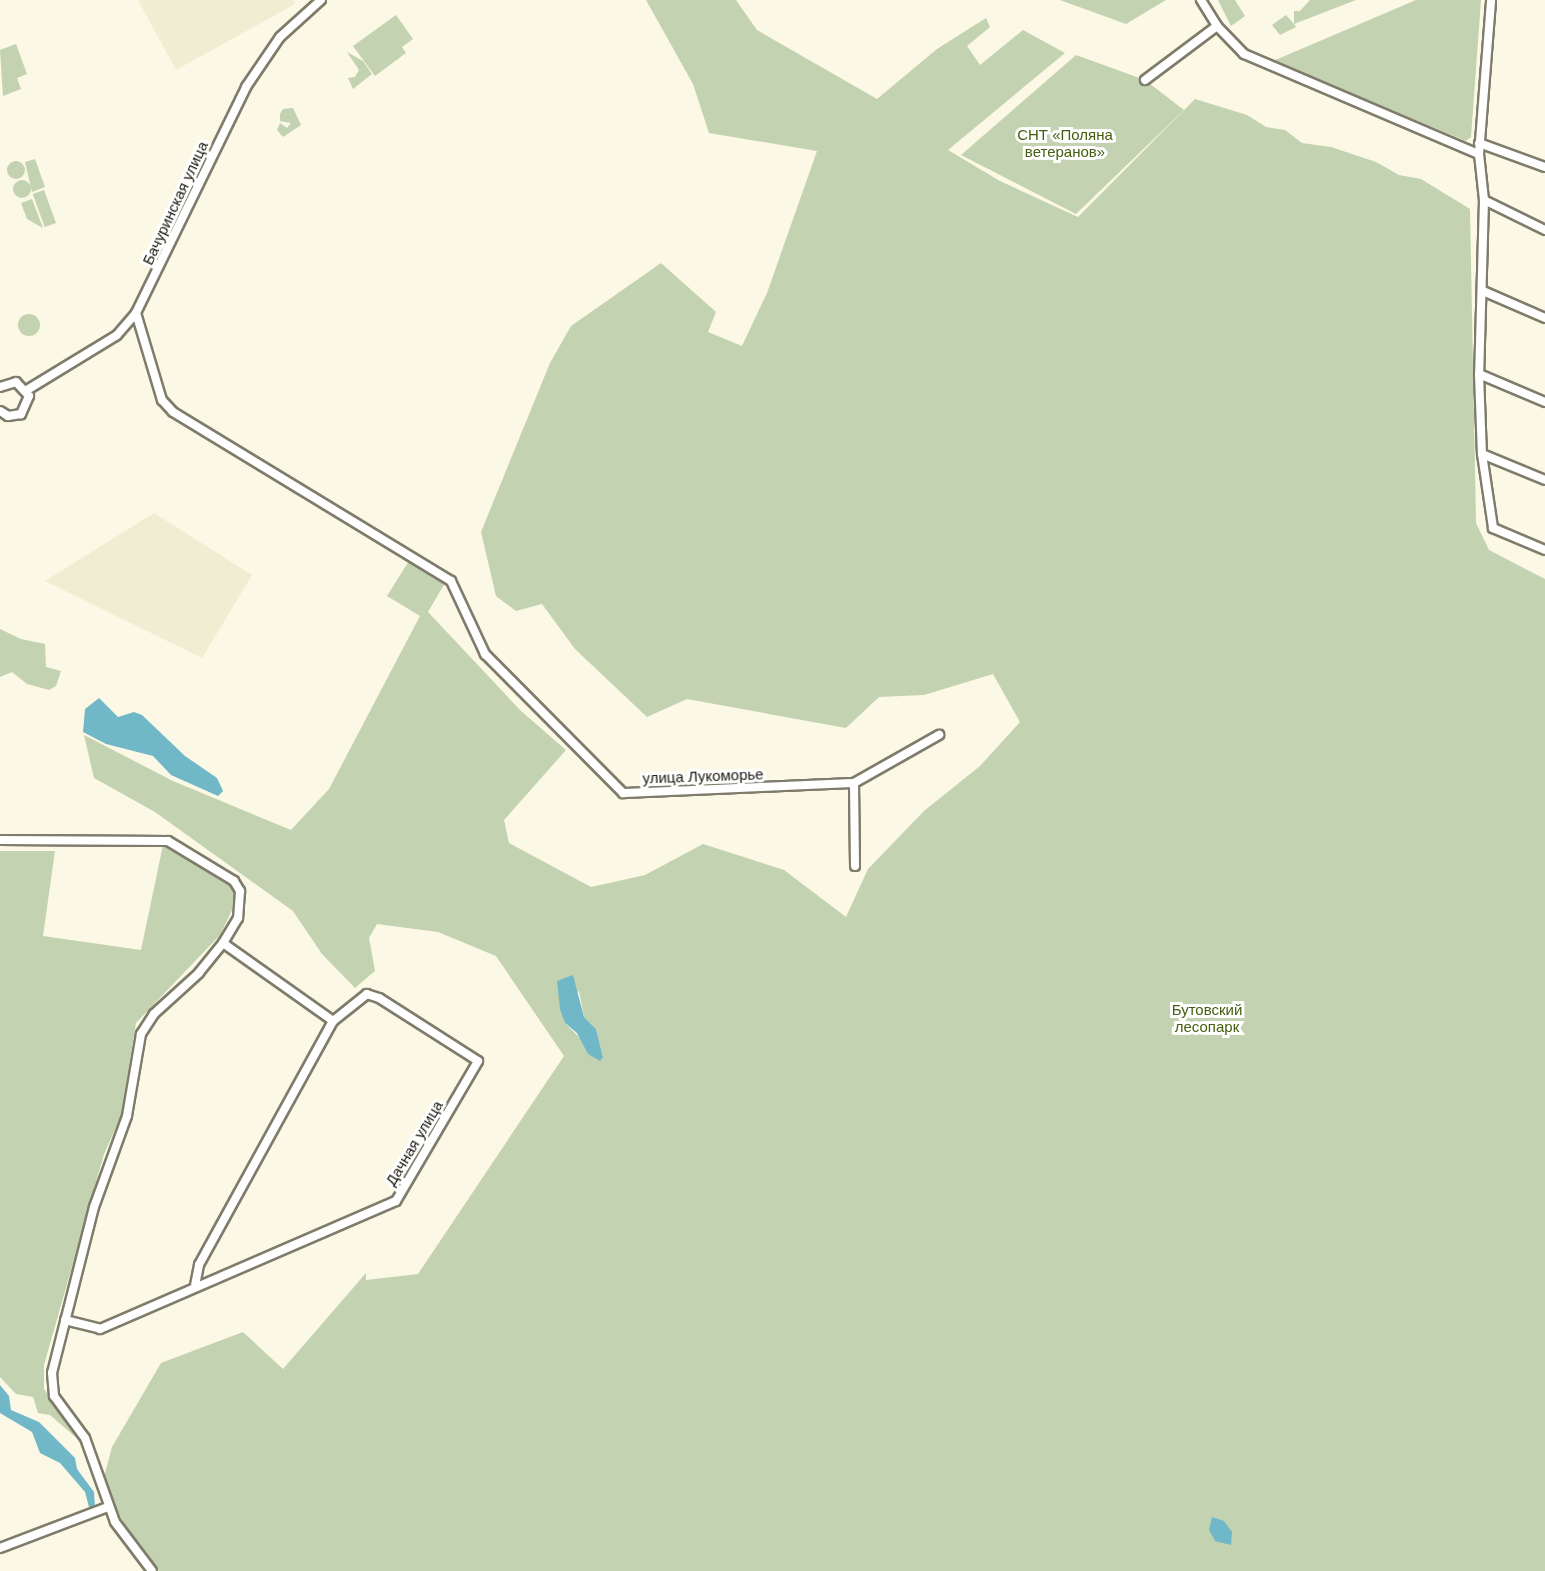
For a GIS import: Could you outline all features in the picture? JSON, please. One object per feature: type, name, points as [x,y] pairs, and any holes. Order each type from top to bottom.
[{"type":"street","name":"Бачуринская улица","points":[[27,390],[117,335],[136,313],[246,87],[280,37],[321,0]]},
{"type":"street","points":[[1201,0],[1217,26],[1244,54],[1479,154]]},
{"type":"street","points":[[1491,0],[1479,143],[1484,200],[1479,375],[1482,454],[1493,528],[1545,550]]},
{"type":"street","points":[[1145,80],[1217,26]]},
{"type":"street","points":[[1479,143],[1545,167]]},
{"type":"street","points":[[1484,200],[1545,230]]},
{"type":"street","points":[[1483,291],[1545,318]]},
{"type":"street","name":"улица Лукоморье","points":[[136,313],[156,385],[162,400],[173,412],[451,581],[485,654],[623,793],[854,783],[939,735]]},
{"type":"street","points":[[1479,375],[1545,402]]},
{"type":"street","points":[[1,383],[16,382],[27,390],[29,403],[21,414],[1,413]]},
{"type":"street","points":[[1482,454],[1545,480]]},
{"type":"street","points":[[854,783],[855,866]]},
{"type":"street","points":[[0,840],[168,842],[234,881],[240,891],[238,918],[224,944],[199,973],[154,1014],[141,1034],[127,1116],[94,1207],[51,1385],[54,1396],[85,1438],[108,1507],[152,1571]]},
{"type":"street","points":[[224,944],[333,1021]]},
{"type":"street","name":"Дачная улица","points":[[65,1320],[100,1329],[195,1285],[396,1201],[478,1061],[379,998],[367,994],[333,1021],[199,1264],[195,1285]]},
{"type":"street","points":[[0,1548],[108,1507]]},
{"type":"shaded area","points":[[138,0],[293,0],[295,4],[176,70]]},
{"type":"shaded area","points":[[154,513],[252,575],[202,658],[45,581]]},
{"type":"green space","name":"Бутовский лесопарк","points":[[646,0],[736,0],[757,30],[877,99],[937,49],[986,18],[990,27],[967,46],[980,65],[1023,30],[1065,53],[948,150],[1000,181],[1078,217],[1195,99],[1247,115],[1266,127],[1285,130],[1302,143],[1331,147],[1376,162],[1399,175],[1421,179],[1470,209],[1476,523],[1489,550],[1545,579],[1545,1571],[159,1571],[135,1542],[102,1485],[112,1447],[161,1363],[243,1332],[283,1369],[366,1273],[366,1280],[418,1274],[564,1056],[496,956],[438,932],[377,924],[369,938],[375,971],[355,988],[322,954],[293,911],[155,812],[94,778],[84,735],[173,781],[291,830],[329,789],[420,616],[387,596],[409,561],[445,583],[428,612],[521,711],[566,750],[504,820],[509,843],[591,887],[645,875],[703,844],[784,870],[846,917],[868,869],[924,811],[980,766],[1020,722],[993,674],[924,695],[879,697],[846,728],[687,699],[647,717],[575,649],[542,604],[516,611],[496,596],[481,532],[550,363],[571,326],[661,263],[716,312],[708,332],[742,346],[767,293],[817,151],[709,133],[693,84]],"holes":[[[579,991],[584,1017],[596,1029],[603,1057],[588,1054],[584,1042],[565,1023],[560,1001]]]},
{"type":"green space","points":[[1060,0],[1166,0],[1126,24]]},
{"type":"green space","points":[[1218,0],[1235,0],[1245,16],[1231,26]]},
{"type":"green space","points":[[1310,0],[1356,0],[1294,24],[1294,11],[1300,11]]},
{"type":"green space","points":[[1416,0],[1481,0],[1471,137],[1466,141],[1273,61]]},
{"type":"green space","points":[[396,15],[413,39],[402,47],[406,53],[375,76],[353,46]]},
{"type":"green space","points":[[1286,15],[1296,27],[1280,35],[1272,25]]},
{"type":"green space","points":[[16,44],[27,74],[17,78],[21,89],[3,96],[0,50]]},
{"type":"green space","points":[[347,52],[363,61],[372,74],[353,89],[348,78],[355,77],[359,70]]},
{"type":"green space","name":"СНТ «Поляна ветеранов»","points":[[1076,55],[1145,80],[1184,110],[1076,214],[961,155]]},
{"type":"green space","points":[[293,108],[301,125],[283,137],[277,130],[280,123],[287,128],[291,123],[280,121],[280,114],[283,109]]},
{"type":"green space","points":[[35,159],[45,187],[32,192],[25,162]]},
{"type":"green space","points":[[16,161],[22,164],[25,170],[22,176],[16,179],[10,176],[7,170],[10,164]]},
{"type":"green space","points":[[22,180],[28,183],[31,189],[28,195],[22,198],[16,195],[13,189],[16,183]]},
{"type":"green space","points":[[44,190],[56,223],[45,227],[33,194]]},
{"type":"green space","points":[[32,199],[43,228],[27,219],[21,203]]},
{"type":"green space","points":[[29,314],[37,317],[40,325],[37,333],[29,336],[21,333],[18,325],[21,317]]},
{"type":"green space","points":[[0,629],[21,639],[45,644],[46,667],[61,671],[56,686],[49,690],[27,684],[12,672],[0,677]]},
{"type":"green space","points":[[163,845],[228,882],[234,889],[235,904],[220,935],[136,1023],[121,1116],[104,1154],[44,1365],[44,1389],[80,1441],[50,1415],[38,1413],[33,1397],[16,1394],[0,1377],[0,851],[55,851],[43,936],[141,950]]},
{"type":"water","points":[[99,698],[118,717],[134,712],[142,715],[185,756],[217,778],[223,791],[218,796],[171,775],[153,756],[106,744],[83,732],[85,709]]},
{"type":"water","points":[[573,975],[584,1017],[596,1029],[603,1057],[600,1061],[588,1054],[577,1033],[565,1023],[560,1009],[557,981]]},
{"type":"water","points":[[0,1385],[9,1396],[11,1410],[39,1422],[75,1458],[77,1469],[94,1492],[95,1507],[89,1507],[85,1492],[60,1463],[40,1453],[32,1432],[0,1413]]},
{"type":"water","points":[[1212,1517],[1224,1521],[1232,1532],[1231,1545],[1215,1541],[1209,1530]]}]
